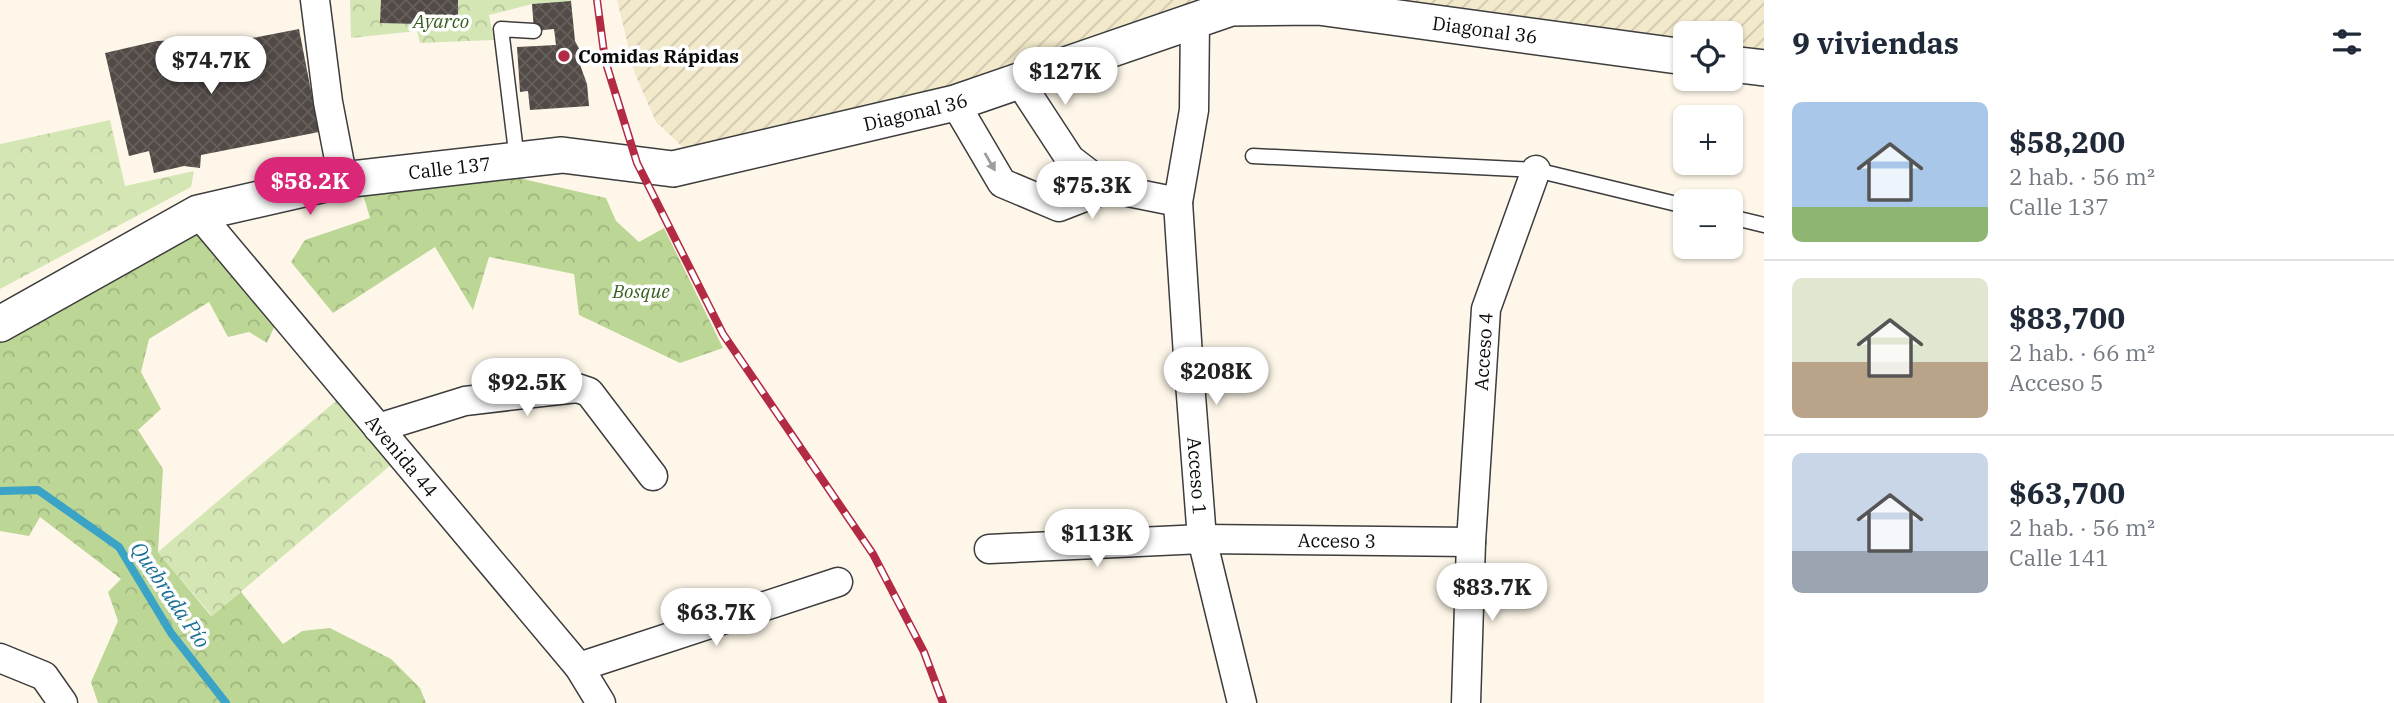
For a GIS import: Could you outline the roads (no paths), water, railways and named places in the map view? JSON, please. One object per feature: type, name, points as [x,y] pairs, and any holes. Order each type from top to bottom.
[{"type":"street","points":[[315,0],[328,102],[343,180]]},
{"type":"street","name":"Diagonal 36","points":[[637,163],[673,169],[955,103],[1231,8],[1318,7],[1673,55]]},
{"type":"street","name":"Acceso 1","points":[[1195,20],[1194,110],[1178,202],[1202,539],[1242,703]]},
{"type":"street","points":[[1743,65],[1764,68]]},
{"type":"street","points":[[1019,81],[1070,159],[1108,188],[1178,202]]},
{"type":"street","points":[[955,103],[1002,183],[1059,207],[1108,188]]},
{"type":"street","name":"Calle 137","points":[[0,324],[198,213],[343,180],[517,160],[562,155],[637,163]]},
{"type":"street","name":"Acceso 4","points":[[1466,703],[1471,542],[1486,309],[1536,170]]},
{"type":"street","name":"Avenida 44","points":[[198,213],[579,667],[601,703]]},
{"type":"street","points":[[378,428],[465,401],[577,388],[589,391],[653,476]]},
{"type":"street","name":"Acceso 3","points":[[989,549],[1202,539],[1471,542]]},
{"type":"street","points":[[579,667],[838,582]]},
{"type":"street","points":[[0,658],[44,676],[63,703]]},
{"type":"lane","points":[[517,160],[501,29],[534,31]]},
{"type":"lane","points":[[1254,156],[1536,170],[1673,203]]},
{"type":"lane","points":[[1743,220],[1764,225]]},
{"type":"waterway","name":"Quebrada Pío","points":[[0,491],[38,490],[119,547],[171,633],[226,703]]},
{"type":"railway","points":[[597,0],[605,60],[637,163],[723,334],[873,554],[924,652],[943,703]]},
{"type":"place","name":"Comidas Rápidas","points":[[564,56]]},
{"type":"park label","name":"Ayarco","points":[[441,21]]},
{"type":"park label","name":"Bosque","points":[[641,291]]}]
